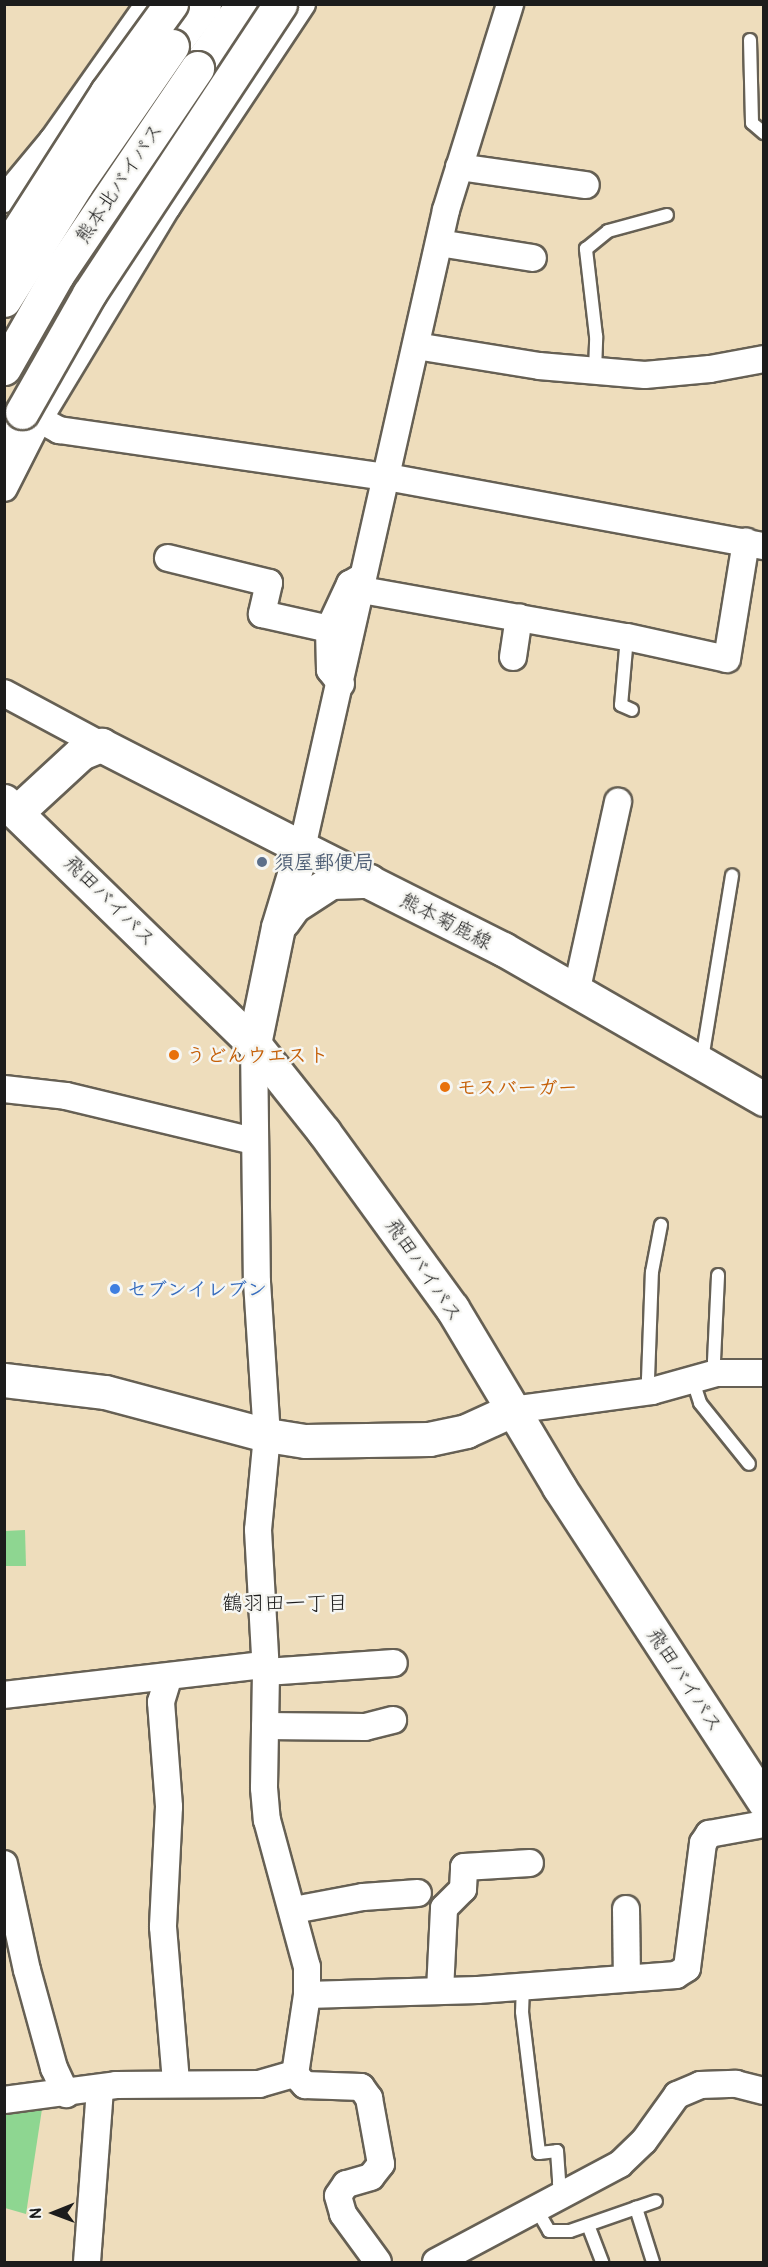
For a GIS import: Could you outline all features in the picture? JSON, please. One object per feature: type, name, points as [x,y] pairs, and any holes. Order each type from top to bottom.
[{"type":"main road","points":[[4,253],[108,92],[171,4]]},
{"type":"main road","name":"熊本北バイパス","points":[[4,300],[76,185],[204,4]]},
{"type":"main road","name":"熊本北バイパス","points":[[4,368],[57,274],[243,4]]},
{"type":"main road","points":[[4,446],[31,415],[89,294],[280,4]]},
{"type":"main road","points":[[9,807],[81,753],[101,745]]},
{"type":"main road","name":"熊本菊鹿線","points":[[101,745],[503,950],[764,1099]]},
{"type":"main road","name":"飛田バイパス","points":[[9,807],[254,1044],[400,1233],[452,1308],[512,1410],[764,1802]]},
{"type":"main road","points":[[254,1044],[278,927],[302,848]]},
{"type":"main road","points":[[278,927],[294,906],[330,882],[369,881]]},
{"type":"main road","points":[[4,1380],[105,1392],[267,1435],[305,1442],[366,1443],[429,1439],[466,1431],[512,1410]]},
{"type":"street","points":[[4,200],[53,140],[149,4]]},
{"type":"street","points":[[4,488],[31,415],[302,4]]},
{"type":"street","points":[[302,848],[342,684],[439,243],[459,167],[510,4]]},
{"type":"street","points":[[53,140],[167,207]]},
{"type":"street","points":[[459,167],[586,186]]},
{"type":"street","points":[[439,243],[533,258]]},
{"type":"street","points":[[416,346],[595,372],[645,375],[710,369],[764,360]]},
{"type":"street","points":[[31,415],[59,430],[387,477],[754,544],[727,659],[363,583],[350,584],[328,629],[330,670],[342,684]]},
{"type":"street","points":[[168,558],[269,583],[262,614],[328,629]]},
{"type":"street","points":[[513,657],[519,617]]},
{"type":"street","points":[[4,693],[101,745]]},
{"type":"street","points":[[576,993],[618,802]]},
{"type":"street","points":[[254,1044],[254,1141],[267,1435],[258,1530],[265,1668],[267,1820],[294,1910],[307,1967],[307,1995],[295,2074]]},
{"type":"street","points":[[4,1089],[66,1096],[254,1141]]},
{"type":"street","points":[[512,1410],[652,1391],[692,1377],[717,1372],[764,1373]]},
{"type":"street","points":[[4,1695],[265,1668],[394,1663]]},
{"type":"street","points":[[168,1679],[161,1702],[170,1807],[163,1927],[176,2083]]},
{"type":"street","points":[[265,1726],[365,1726],[393,1720]]},
{"type":"street","points":[[307,1995],[440,1991],[676,1975],[687,1968],[703,1843],[709,1834],[764,1824]]},
{"type":"street","points":[[440,1991],[444,1908],[464,1889],[464,1867],[530,1863]]},
{"type":"street","points":[[4,1864],[27,1970],[54,2068],[66,2094]]},
{"type":"street","points":[[294,1910],[363,1897],[418,1893]]},
{"type":"street","points":[[626,1909],[627,1977]]},
{"type":"street","points":[[4,2100],[176,2083],[259,2084],[295,2074]]},
{"type":"street","points":[[295,2074],[305,2085],[361,2087],[369,2098],[381,2164],[371,2177],[346,2184],[338,2196],[343,2214],[378,2262]]},
{"type":"street","points":[[436,2262],[621,2164],[644,2141],[677,2095],[700,2085],[736,2084],[764,2091]]},
{"type":"street","points":[[87,2262],[100,2089]]},
{"type":"lane","points":[[750,40],[752,123],[764,133]]},
{"type":"lane","points":[[595,372],[596,336],[586,249],[608,231],[667,215]]},
{"type":"lane","points":[[627,637],[621,705],[632,710]]},
{"type":"lane","points":[[701,1063],[732,875]]},
{"type":"lane","points":[[652,1391],[648,1379],[652,1272],[661,1225]]},
{"type":"lane","points":[[717,1372],[714,1361],[718,1275]]},
{"type":"lane","points":[[692,1377],[700,1402],[749,1464]]},
{"type":"lane","points":[[523,1985],[522,2012],[539,2153],[557,2151],[559,2183],[564,2196]]},
{"type":"lane","points":[[537,2210],[549,2230],[570,2231],[656,2201]]},
{"type":"lane","points":[[636,2208],[653,2262]]},
{"type":"lane","points":[[588,2225],[602,2262]]},
{"type":"green space","points":[[25,1530],[26,1566],[5,1566],[5,1531]]},
{"type":"green space","points":[[42,2109],[26,2214],[5,2208],[5,2114]]},
{"type":"place","name":"須屋郵便局","points":[[262,862]]},
{"type":"place","name":"うどんウエスト","points":[[174,1055]]},
{"type":"place","name":"モスバーガー","points":[[445,1087]]},
{"type":"place","name":"セブンイレブン","points":[[115,1289]]},
{"type":"district","name":"鶴羽田一丁目","points":[[285,1604]]}]
